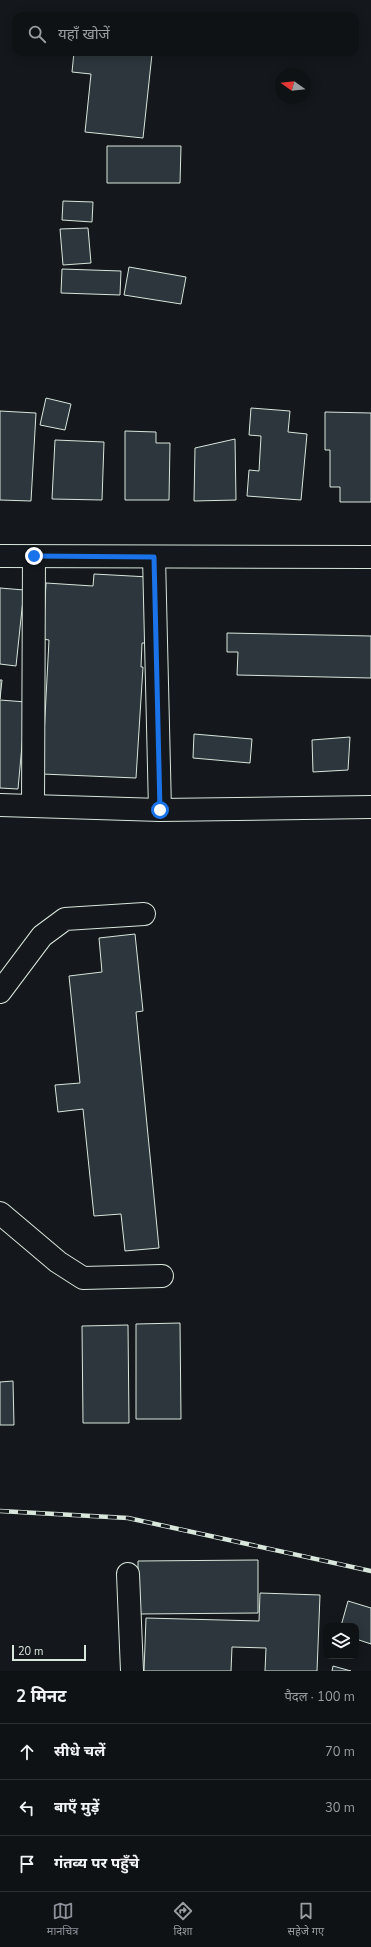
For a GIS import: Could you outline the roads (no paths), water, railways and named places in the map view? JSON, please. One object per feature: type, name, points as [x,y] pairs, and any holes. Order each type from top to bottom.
[{"type":"street","points":[[0,556],[371,557]]},
{"type":"street","points":[[33,805],[34,556]]},
{"type":"street","points":[[154,557],[160,810]]},
{"type":"street","points":[[0,805],[160,810],[371,807]]},
{"type":"street","points":[[0,992],[42,936],[65,919],[144,914]]},
{"type":"street","points":[[0,1213],[58,1262],[83,1278],[162,1276]]},
{"type":"street","points":[[128,1574],[132,1671]]},
{"type":"railway","points":[[0,1511],[128,1518],[371,1571]]}]
